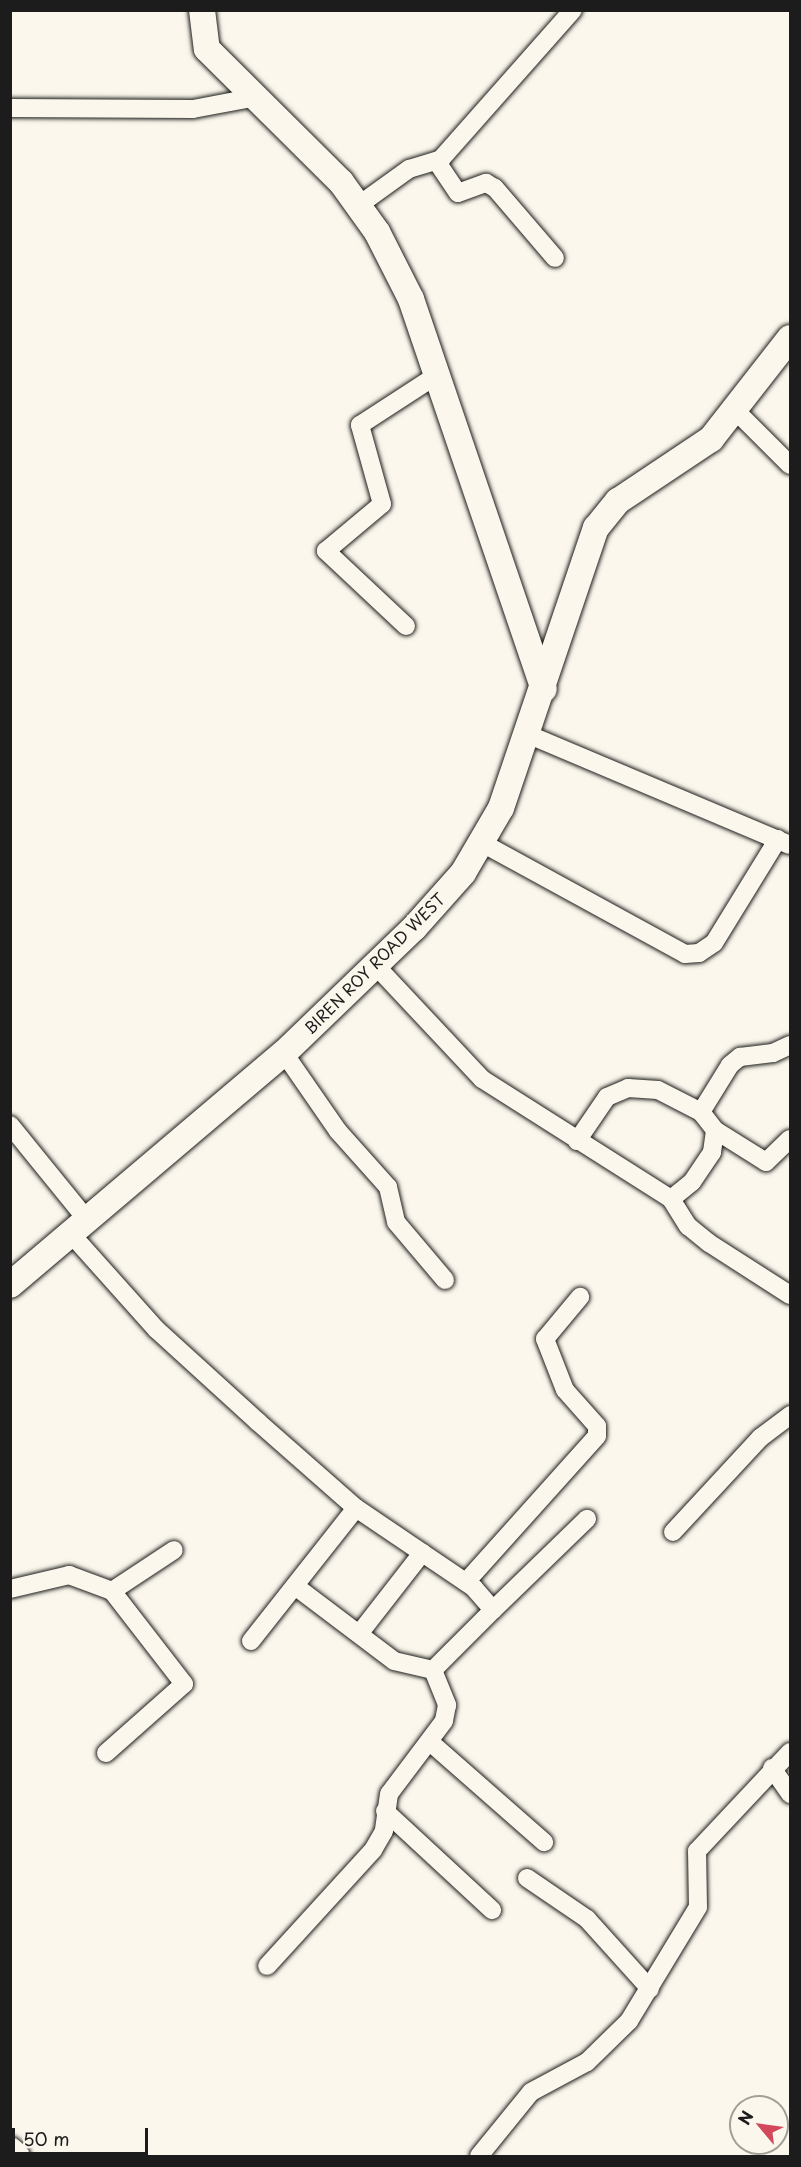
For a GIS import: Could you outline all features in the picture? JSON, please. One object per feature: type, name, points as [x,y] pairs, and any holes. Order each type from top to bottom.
[{"type":"main road","points":[[202,10],[207,49],[252,98],[359,205],[411,299],[440,373],[515,615],[544,689]]},
{"type":"main road","name":"BIREN ROY ROAD WEST","points":[[10,1285],[284,1053],[376,966],[484,844],[544,689],[596,528],[618,501],[711,439],[737,412],[790,338]]},
{"type":"main road","points":[[10,2150],[17,2157]]},
{"type":"street","points":[[359,205],[409,169],[437,162],[573,10]]},
{"type":"street","points":[[10,108],[193,109],[252,98]]},
{"type":"street","points":[[437,162],[458,193],[486,183],[495,188],[555,258]]},
{"type":"street","points":[[406,626],[326,551],[382,504],[360,425],[440,373]]},
{"type":"street","points":[[737,412],[790,465]]},
{"type":"street","points":[[484,844],[685,954],[699,953],[714,943],[784,842],[527,734]]},
{"type":"street","points":[[376,966],[482,1079],[672,1199],[688,1226],[709,1243],[788,1289]]},
{"type":"street","points":[[700,1112],[740,1057],[773,1053],[790,1045]]},
{"type":"street","points":[[284,1053],[333,1125],[388,1187],[396,1222],[445,1280]]},
{"type":"street","points":[[577,1141],[607,1097],[628,1088],[658,1090],[700,1112],[715,1130],[766,1162],[790,1139]]},
{"type":"street","points":[[10,1125],[80,1228],[157,1330],[357,1508],[466,1582],[493,1610]]},
{"type":"street","points":[[672,1199],[712,1152],[715,1130]]},
{"type":"street","points":[[466,1582],[597,1436],[597,1426],[566,1390],[545,1339],[580,1296]]},
{"type":"street","points":[[673,1532],[760,1438],[790,1415]]},
{"type":"street","points":[[252,1641],[357,1508]]},
{"type":"street","points":[[295,1586],[409,1668],[433,1670],[587,1519]]},
{"type":"street","points":[[112,1591],[174,1550]]},
{"type":"street","points":[[359,1634],[422,1553]]},
{"type":"street","points":[[10,1589],[69,1575],[112,1591],[184,1684],[106,1753]]},
{"type":"street","points":[[267,1966],[373,1850],[384,1831],[385,1811],[399,1779],[430,1742],[447,1705],[433,1670]]},
{"type":"street","points":[[430,1742],[544,1842]]},
{"type":"street","points":[[479,2157],[531,2092],[608,2047],[650,1989],[698,1907],[697,1851],[772,1768],[790,1752]]},
{"type":"street","points":[[772,1768],[790,1794]]},
{"type":"street","points":[[385,1811],[492,1910]]},
{"type":"street","points":[[527,1878],[587,1919],[650,1989]]}]
